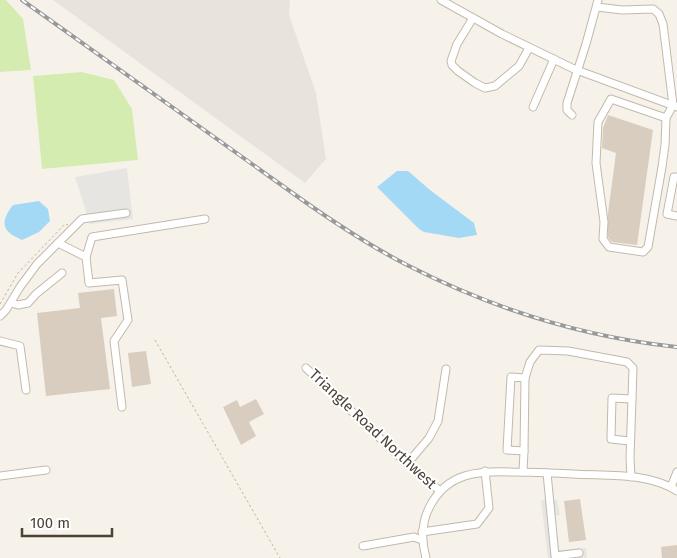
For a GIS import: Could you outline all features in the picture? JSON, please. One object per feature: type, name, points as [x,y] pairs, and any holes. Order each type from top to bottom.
[{"type":"street","points":[[441,0],[529,48],[577,70],[675,106]]},
{"type":"street","points":[[572,115],[568,112],[566,106],[597,3],[622,10],[649,8],[656,11],[663,24],[675,106],[666,118],[662,167],[648,247],[643,252],[609,247],[603,239],[604,222],[596,163],[598,122],[611,99],[666,118]]},
{"type":"street","points":[[473,18],[458,44],[452,65],[475,84],[485,88],[495,86],[520,66],[529,48]]},
{"type":"street","points":[[533,107],[554,59]]},
{"type":"street","points":[[677,177],[674,177],[667,214],[677,216]]},
{"type":"street","points":[[0,316],[37,264],[82,219],[126,213]]},
{"type":"street","points":[[122,407],[114,341],[128,320],[122,280],[89,283],[86,258],[92,237],[205,219]]},
{"type":"street","points":[[58,244],[86,258]]},
{"type":"street","points":[[11,303],[18,305],[28,303],[40,290],[62,274]]},
{"type":"street","points":[[0,341],[20,346],[26,390]]},
{"type":"street","points":[[523,472],[525,378],[530,362],[539,350],[568,351],[626,362],[633,368],[630,441],[631,477]]},
{"type":"street","name":"Triangle Road Northwest","points":[[306,368],[407,464],[440,492]]},
{"type":"street","points":[[407,464],[429,438],[438,421],[446,368]]},
{"type":"street","points":[[524,451],[507,450],[507,442],[511,378],[525,378]]},
{"type":"street","points":[[630,441],[611,439],[612,398],[632,399]]},
{"type":"street","points":[[0,476],[46,470]]},
{"type":"street","points":[[363,546],[477,524],[489,508],[485,471]]},
{"type":"street","points":[[426,558],[422,536],[427,513],[440,492],[449,484],[465,475],[485,471],[631,477],[656,481],[674,489],[677,472]]},
{"type":"street","points":[[547,473],[555,556],[579,553]]},
{"type":"path","points":[[155,340],[280,558]]},
{"type":"shaded area","points":[[53,0],[290,0],[289,15],[316,93],[326,159],[305,183]]},
{"type":"shaded area","points":[[127,168],[133,219],[90,224],[75,177]]},
{"type":"shaded area","points":[[541,500],[557,500],[560,515],[554,516],[559,550],[586,548],[587,558],[548,558]]},
{"type":"green space","points":[[0,0],[6,0],[23,19],[31,70],[0,72]]},
{"type":"green space","points":[[82,72],[114,80],[132,109],[138,160],[42,169],[33,76]]},
{"type":"water","points":[[397,171],[408,171],[474,223],[477,235],[459,238],[424,232],[419,229],[377,187]]},
{"type":"water","points":[[39,201],[48,209],[50,221],[39,232],[22,240],[6,229],[6,216],[13,205]]},
{"type":"building","points":[[608,115],[653,130],[637,245],[612,242],[608,237],[608,213],[616,153],[602,148],[603,128]]},
{"type":"building","points":[[114,289],[117,316],[101,318],[110,389],[46,396],[37,313],[80,308],[78,293]]},
{"type":"building","points":[[146,351],[151,384],[132,387],[128,353]]},
{"type":"building","points":[[256,399],[264,414],[249,422],[256,436],[241,445],[223,407],[237,400],[240,407]]},
{"type":"building","points":[[580,499],[586,540],[569,542],[564,501]]},
{"type":"building","points":[[677,545],[677,558],[662,558],[661,547]]},
{"type":"railway","points":[[22,0],[314,208],[366,242],[407,265],[471,295],[538,318],[607,336],[677,347]]}]
